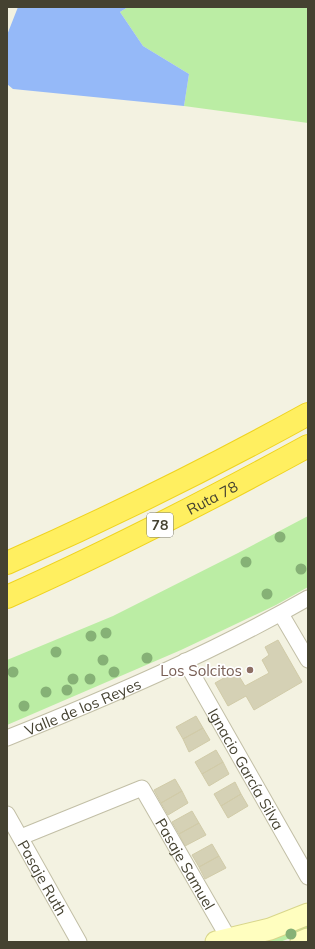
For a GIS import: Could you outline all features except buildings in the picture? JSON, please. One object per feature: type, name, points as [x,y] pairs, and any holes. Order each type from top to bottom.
[{"type":"highway","name":"Ruta 78","points":[[7,563],[128,508],[308,414]]},
{"type":"highway","name":"Ruta 78","points":[[7,596],[120,545],[182,514],[308,446]]},
{"type":"street","name":"Valle de los Reyes","points":[[7,738],[185,661],[281,614],[308,598]]},
{"type":"street","points":[[281,614],[308,660]]},
{"type":"street","name":"Ignacio García Silva","points":[[185,661],[308,877]]},
{"type":"street","name":"Pasaje Samuel","points":[[20,837],[142,788],[222,941]]},
{"type":"street","name":"Pasaje Ruth","points":[[7,814],[80,942]]},
{"type":"street","points":[[222,941],[270,929],[308,914]]},
{"type":"street","points":[[301,942],[308,939]]},
{"type":"green space","points":[[128,7],[308,7],[308,123],[184,106],[189,74],[143,46],[120,12]]},
{"type":"green space","points":[[308,516],[308,587],[276,605],[181,650],[7,725],[7,660],[113,616]]},
{"type":"green space","points":[[308,923],[308,931],[280,942],[253,942]]},
{"type":"water","points":[[18,7],[128,7],[120,12],[143,46],[189,74],[184,106],[13,89],[7,84],[7,35]]},
{"type":"place","name":"Los Solcitos","points":[[250,670]]}]
